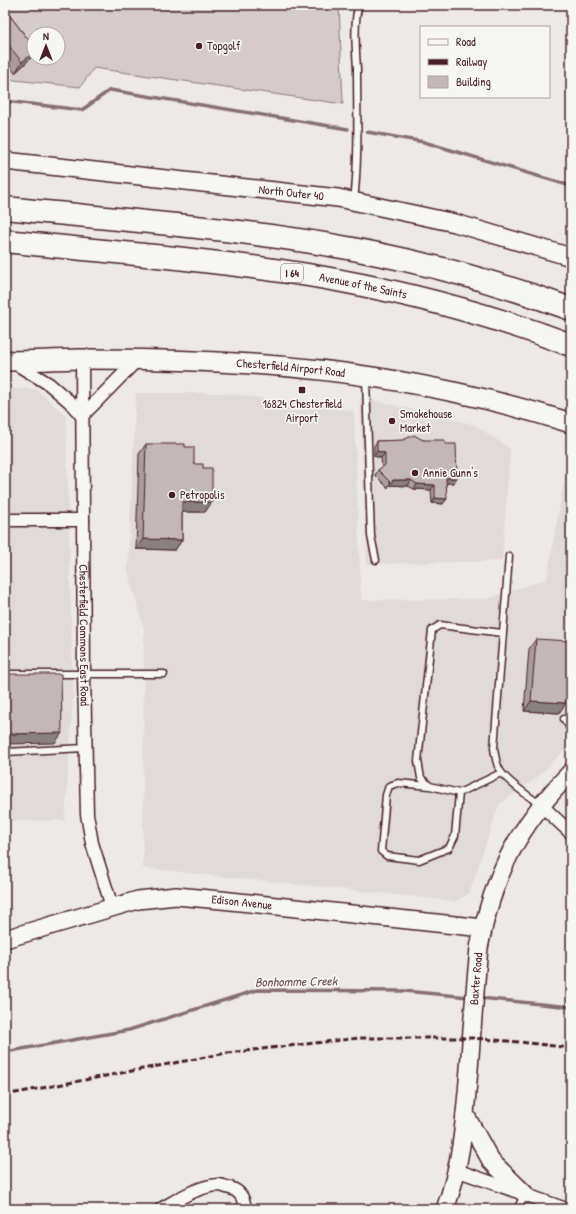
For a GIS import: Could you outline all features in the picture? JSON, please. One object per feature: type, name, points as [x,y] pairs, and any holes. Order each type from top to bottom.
[{"type":"highway","points":[[5,208],[228,231],[351,249],[392,257],[468,276],[571,309]]},
{"type":"highway","name":"Avenue of the Saints","points":[[5,241],[225,264],[316,276],[391,292],[472,312],[512,324],[571,345]]},
{"type":"main road","name":"Chesterfield Airport Road","points":[[8,361],[82,359],[137,360],[237,363],[296,368],[366,377],[469,395],[571,423]]},
{"type":"street","name":"North Outer 40","points":[[5,161],[338,198],[455,223],[571,258]]},
{"type":"street","name":"Chesterfield Commons East Road","points":[[82,359],[84,674],[87,814],[92,843],[112,907]]},
{"type":"street","points":[[8,361],[49,384],[70,402],[82,416],[137,360]]},
{"type":"street","points":[[5,520],[83,520]]},
{"type":"street","name":"Baxter Road","points":[[445,1209],[450,1196],[456,1170],[465,1114],[477,967],[483,928],[492,895],[501,871],[518,838],[541,805],[571,772]]},
{"type":"street","points":[[541,805],[571,833]]},
{"type":"street","name":"Edison Avenue","points":[[5,939],[112,907],[156,897],[183,897],[236,901],[483,928]]},
{"type":"street","points":[[465,1114],[491,1161],[521,1202]]},
{"type":"street","points":[[456,1170],[521,1202],[566,1209]]},
{"type":"street","points":[[160,1209],[200,1189],[218,1185],[233,1189],[239,1193],[244,1199],[245,1209]]},
{"type":"lane","points":[[354,202],[357,169],[356,36],[357,10],[359,5]]},
{"type":"lane","points":[[366,377],[371,536],[376,560]]},
{"type":"lane","points":[[509,556],[494,748],[501,773],[541,805]]},
{"type":"lane","points":[[430,786],[421,778],[418,761],[432,630],[440,625],[502,633]]},
{"type":"lane","points":[[5,674],[164,674]]},
{"type":"lane","points":[[564,719],[571,729]]},
{"type":"lane","points":[[5,752],[85,748]]},
{"type":"lane","points":[[459,793],[455,836],[449,848],[419,860],[387,856],[381,851],[386,795],[389,786],[398,784],[430,786],[459,793],[501,773]]},
{"type":"shaded area","name":"Topgolf","points":[[5,5],[339,5],[343,104],[94,68],[80,87],[5,79]]},
{"type":"shaded area","points":[[5,389],[36,389],[66,416],[73,697],[65,820],[5,821]]},
{"type":"shaded area","points":[[136,393],[224,393],[354,411],[361,600],[487,599],[547,579],[569,453],[571,453],[571,744],[534,780],[499,804],[469,894],[455,901],[143,868],[144,629],[128,571]]},
{"type":"shaded area","points":[[360,397],[475,425],[510,449],[502,561],[367,564]]},
{"type":"building","points":[[5,7],[26,37],[26,59],[22,62],[5,41]]},
{"type":"building","name":"Annie Gunn's","points":[[414,435],[423,440],[445,440],[445,444],[456,444],[457,478],[446,478],[447,499],[435,498],[435,485],[417,484],[411,480],[393,480],[391,483],[378,470],[385,465],[385,453],[377,451],[377,441],[403,440]]},
{"type":"building","name":"Petropolis","points":[[146,444],[185,444],[185,447],[194,447],[194,464],[203,464],[203,468],[212,468],[212,502],[182,502],[182,540],[143,539]]},
{"type":"building","points":[[536,639],[570,641],[566,703],[531,701]]},
{"type":"building","points":[[5,674],[61,674],[62,733],[5,734]]},
{"type":"waterway","points":[[5,101],[82,110],[110,90],[348,129]]},
{"type":"waterway","points":[[367,132],[424,142],[571,186]]},
{"type":"waterway","name":"Bonhomme Creek","points":[[5,1052],[129,1030],[257,990],[404,991],[469,997]]},
{"type":"waterway","name":"Bonhomme Creek","points":[[480,998],[571,1007]]},
{"type":"railway","points":[[5,1095],[227,1053],[359,1038],[471,1038],[571,1048]]},
{"type":"place","name":"Topgolf","points":[[199,46]]},
{"type":"place","name":"16824 Chesterfield Airport","points":[[302,390]]},
{"type":"place","name":"Smokehouse Market","points":[[392,421]]},
{"type":"place","name":"Annie Gunn's","points":[[415,473]]},
{"type":"place","name":"Petropolis","points":[[172,495]]}]
